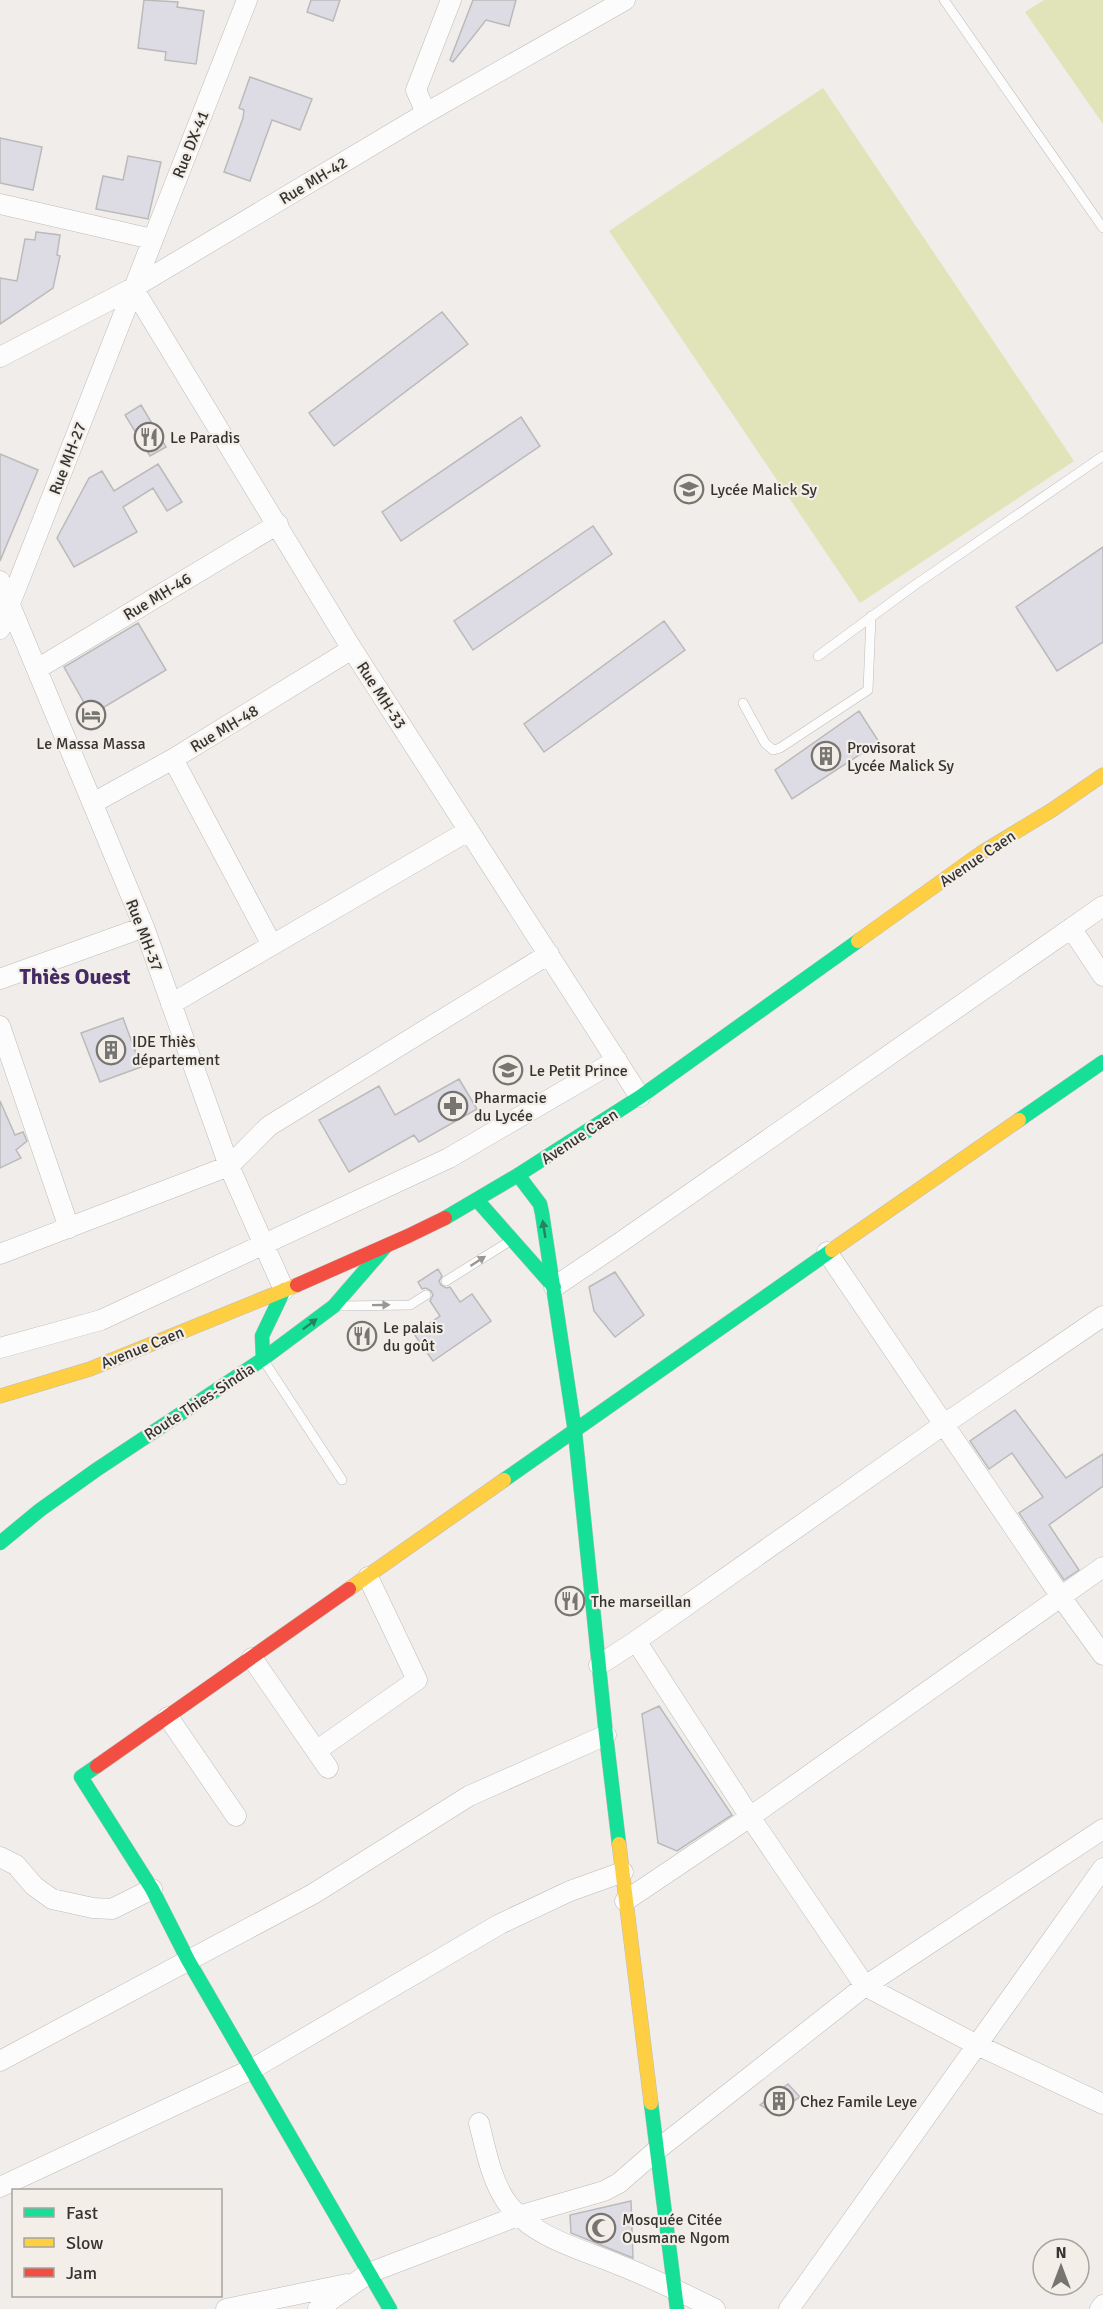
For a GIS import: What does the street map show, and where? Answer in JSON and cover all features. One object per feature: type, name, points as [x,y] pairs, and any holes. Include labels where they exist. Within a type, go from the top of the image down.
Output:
[{"type":"main road","name":"Avenue Caen","points":[[0,1396],[90,1369],[284,1290],[386,1246],[477,1200],[640,1097],[981,853],[1052,810],[1103,775]]},
{"type":"main road","points":[[390,2309],[362,2278],[252,2069],[188,1960],[152,1889],[81,1777],[575,1432],[827,1252],[1103,1062]]},
{"type":"main road","points":[[518,1175],[540,1204],[575,1432],[606,1735],[677,2309]]},
{"type":"main road","points":[[477,1200],[554,1287]]},
{"type":"main road","name":"Route Thies-Sindia","points":[[0,1543],[40,1510],[96,1470],[263,1359],[334,1306],[386,1246]]},
{"type":"main road","points":[[263,1359],[262,1336],[284,1290]]},
{"type":"street","name":"Rue DX-41","points":[[133,288],[247,0]]},
{"type":"street","points":[[426,113],[416,90],[451,0]]},
{"type":"street","name":"Rue MH-42","points":[[0,357],[133,288],[426,113],[625,0]]},
{"type":"street","points":[[0,204],[152,239]]},
{"type":"street","name":"Rue MH-33","points":[[133,288],[352,649],[640,1097]]},
{"type":"street","name":"Rue MH-27","points":[[0,629],[133,288]]},
{"type":"street","name":"Rue MH-46","points":[[37,669],[278,524]]},
{"type":"street","name":"Rue MH-37","points":[[0,581],[144,927],[229,1166],[284,1290]]},
{"type":"street","name":"Rue MH-48","points":[[93,803],[173,759],[352,649]]},
{"type":"street","points":[[173,759],[272,945]]},
{"type":"street","points":[[171,1004],[468,831]]},
{"type":"street","points":[[554,1287],[1103,906]]},
{"type":"street","points":[[0,979],[144,927]]},
{"type":"street","points":[[1071,928],[1103,976]]},
{"type":"street","points":[[0,1254],[229,1166],[269,1126],[549,954]]},
{"type":"street","points":[[0,1026],[69,1228]]},
{"type":"street","points":[[0,1348],[101,1320],[449,1158],[616,1060]]},
{"type":"street","points":[[827,1252],[1061,1597],[1103,1655]]},
{"type":"street","points":[[599,1665],[1103,1316]]},
{"type":"street","points":[[626,1901],[750,1817],[1103,1568]]},
{"type":"street","points":[[316,1751],[417,1680],[368,1577]]},
{"type":"street","points":[[636,1641],[750,1817],[865,1986],[977,2045],[1103,2104]]},
{"type":"street","points":[[252,1658],[328,1768]]},
{"type":"street","points":[[168,1717],[236,1816]]},
{"type":"street","points":[[0,2061],[312,1894],[469,1796],[606,1735]]},
{"type":"street","points":[[226,2309],[362,2278],[518,2216],[604,2191],[619,2183],[657,2150],[865,1986],[1103,1829]]},
{"type":"street","points":[[0,1857],[16,1865],[34,1886],[52,1899],[93,1908],[112,1909],[152,1889]]},
{"type":"street","points":[[789,2309],[1103,1868]]},
{"type":"street","points":[[0,2187],[252,2069],[500,1924],[570,1892],[623,1872]]},
{"type":"street","points":[[478,2123],[495,2181],[506,2202],[518,2216],[555,2239],[675,2289],[715,2309]]},
{"type":"street","points":[[318,2309],[362,2278]]},
{"type":"street","points":[[1100,2309],[1103,2305]]},
{"type":"lane","points":[[944,0],[1103,228]]},
{"type":"lane","points":[[818,656],[871,616],[1103,456]]},
{"type":"lane","points":[[743,704],[765,743],[773,750],[780,748],[868,690],[871,616]]},
{"type":"lane","points":[[446,1281],[511,1240]]},
{"type":"lane","points":[[334,1306],[410,1305],[426,1295]]},
{"type":"lane","points":[[263,1359],[342,1480]]},
{"type":"green space","points":[[1044,0],[1103,0],[1103,124],[1025,12]]},
{"type":"green space","points":[[823,88],[1074,461],[860,603],[609,231]]},
{"type":"building","points":[[144,0],[178,2],[177,7],[204,11],[196,64],[165,60],[166,52],[138,48]]},
{"type":"building","points":[[311,0],[340,0],[333,21],[307,12]]},
{"type":"building","points":[[473,0],[516,0],[509,26],[486,20],[453,62],[450,60]]},
{"type":"building","points":[[250,77],[312,99],[300,130],[272,120],[250,181],[224,172],[243,118],[244,110],[239,108]]},
{"type":"building","points":[[0,138],[42,147],[33,190],[0,183]]},
{"type":"building","points":[[128,156],[161,162],[148,219],[96,209],[103,176],[123,180]]},
{"type":"building","points":[[36,232],[60,235],[57,255],[60,256],[53,288],[0,324],[0,278],[17,281],[25,239],[35,240]]},
{"type":"building","points":[[442,312],[468,344],[334,446],[309,413]]},
{"type":"building","points":[[141,405],[166,447],[150,456],[125,415]]},
{"type":"building","points":[[521,417],[540,446],[401,541],[382,512]]},
{"type":"building","points":[[0,454],[38,470],[0,561]]},
{"type":"building","points":[[158,464],[182,502],[167,511],[153,488],[123,507],[137,532],[74,567],[57,538],[89,478],[102,471],[114,491]]},
{"type":"building","points":[[593,526],[612,554],[473,650],[454,621]]},
{"type":"building","points":[[1103,547],[1103,642],[1057,671],[1016,607]]},
{"type":"building","points":[[664,621],[685,650],[544,752],[524,724]]},
{"type":"building","points":[[138,623],[166,670],[91,715],[64,667]]},
{"type":"building","name":"Provisorat Lycée Malick Sy","points":[[859,711],[879,742],[792,799],[775,770]]},
{"type":"building","name":"IDE Thiès département","points":[[123,1018],[141,1067],[100,1082],[81,1033]]},
{"type":"building","points":[[459,1079],[477,1109],[419,1142],[414,1135],[349,1172],[319,1120],[379,1086],[395,1115]]},
{"type":"building","points":[[0,1101],[15,1135],[23,1132],[27,1141],[16,1150],[21,1158],[0,1168]]},
{"type":"building","points":[[438,1269],[442,1276],[439,1281],[441,1285],[446,1288],[450,1287],[460,1302],[472,1294],[491,1321],[433,1361],[414,1334],[440,1316],[430,1301],[433,1295],[431,1291],[426,1288],[422,1289],[418,1282]]},
{"type":"building","points":[[615,1272],[644,1315],[615,1337],[594,1311],[589,1287]]},
{"type":"building","points":[[1015,1410],[1066,1478],[1103,1454],[1103,1486],[1049,1525],[1079,1570],[1064,1580],[1019,1513],[1043,1497],[1012,1453],[989,1469],[970,1441]]},
{"type":"building","points":[[659,1706],[732,1815],[677,1851],[658,1843],[642,1714]]},
{"type":"building","name":"Chez Famile Leye","points":[[788,2084],[800,2097],[775,2113],[760,2105]]},
{"type":"building","name":"Mosquée Citée Ousmane Ngom","points":[[631,2201],[633,2258],[571,2233],[570,2215]]},
{"type":"traffic: fast","points":[[445,1218],[518,1175],[640,1097],[858,941]]},
{"type":"traffic: fast","points":[[1019,1120],[1103,1062]]},
{"type":"traffic: fast","points":[[518,1175],[540,1204],[542,1213],[575,1432],[619,1844]]},
{"type":"traffic: fast","points":[[477,1200],[554,1287]]},
{"type":"traffic: fast","points":[[0,1543],[40,1510],[96,1470],[263,1359],[334,1306],[386,1246]]},
{"type":"traffic: fast","points":[[504,1480],[832,1250]]},
{"type":"traffic: fast","points":[[263,1359],[262,1336],[284,1290]]},
{"type":"traffic: fast","points":[[97,1766],[81,1777],[152,1889],[188,1960],[390,2309]]},
{"type":"traffic: fast","points":[[651,2103],[677,2309]]},
{"type":"traffic: slow","points":[[858,941],[981,853],[1052,810],[1103,775]]},
{"type":"traffic: slow","points":[[832,1250],[1019,1120]]},
{"type":"traffic: slow","points":[[0,1396],[90,1369],[297,1285]]},
{"type":"traffic: slow","points":[[349,1589],[504,1480]]},
{"type":"traffic: slow","points":[[619,1844],[651,2103]]},
{"type":"traffic: jam","points":[[297,1285],[445,1218]]},
{"type":"traffic: jam","points":[[97,1766],[349,1589]]},
{"type":"place","name":"Le Paradis","points":[[149,437]]},
{"type":"place","name":"Lycée Malick Sy","points":[[689,489]]},
{"type":"place","name":"Le Massa Massa","points":[[91,715]]},
{"type":"place","name":"Provisorat Lycée Malick Sy","points":[[826,756]]},
{"type":"place","name":"IDE Thiès département","points":[[111,1050]]},
{"type":"place","name":"Le Petit Prince","points":[[508,1070]]},
{"type":"place","name":"Pharmacie du Lycée","points":[[453,1106]]},
{"type":"place","name":"Le palais du goût","points":[[362,1336]]},
{"type":"place","name":"The marseillan","points":[[570,1601]]},
{"type":"place","name":"Chez Famile Leye","points":[[779,2101]]},
{"type":"place","name":"Mosquée Citée Ousmane Ngom","points":[[601,2228]]},
{"type":"district","name":"Thiès Ouest","points":[[75,976]]}]
